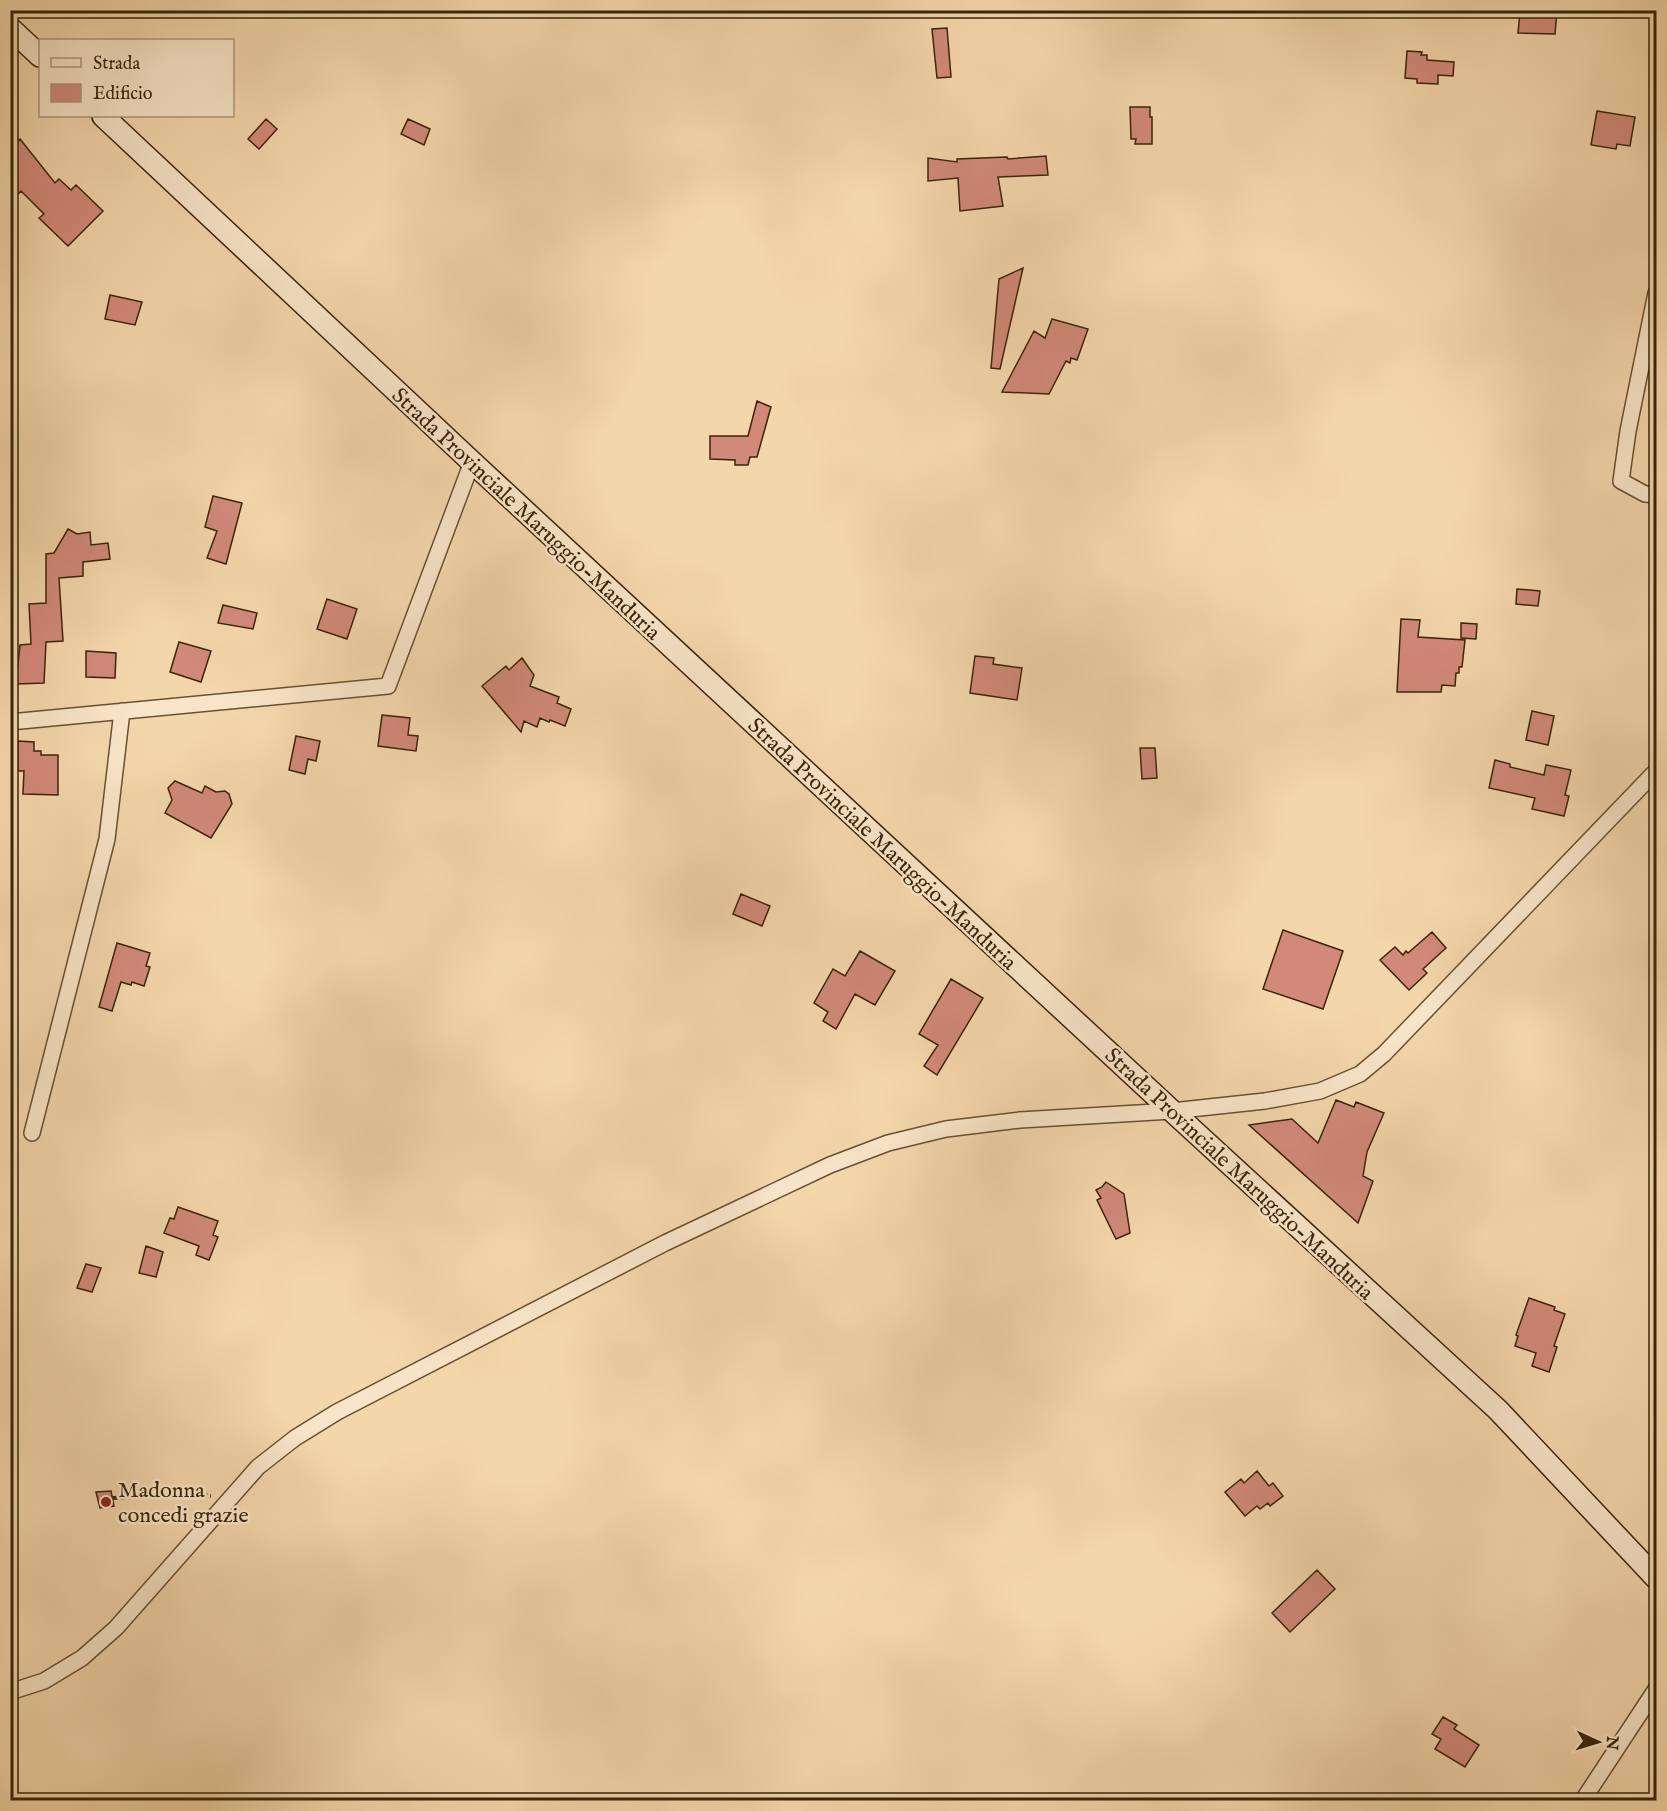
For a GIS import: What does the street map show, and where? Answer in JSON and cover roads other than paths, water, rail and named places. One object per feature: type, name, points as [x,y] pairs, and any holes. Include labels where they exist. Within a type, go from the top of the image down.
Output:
[{"type":"main road","points":[[10,28],[39,55]]},
{"type":"main road","name":"Strada Provinciale Maruggio-Manduria","points":[[104,117],[472,462],[1498,1410],[1656,1578]]},
{"type":"street","points":[[1656,293],[1628,431],[1621,481],[1645,494],[1656,495]]},
{"type":"street","points":[[10,722],[388,686],[472,462]]},
{"type":"street","points":[[32,1133],[107,839],[122,711]]},
{"type":"street","points":[[10,1692],[44,1681],[82,1658],[116,1628],[229,1500],[267,1460],[295,1438],[337,1412],[665,1243],[830,1165],[888,1143],[946,1128],[1020,1120],[1172,1111],[1265,1101],[1320,1091],[1360,1074],[1384,1054],[1656,771]]},
{"type":"street","points":[[1583,1800],[1656,1689]]},
{"type":"place","name":"Madonna concedi grazie","points":[[106,1502]]}]
